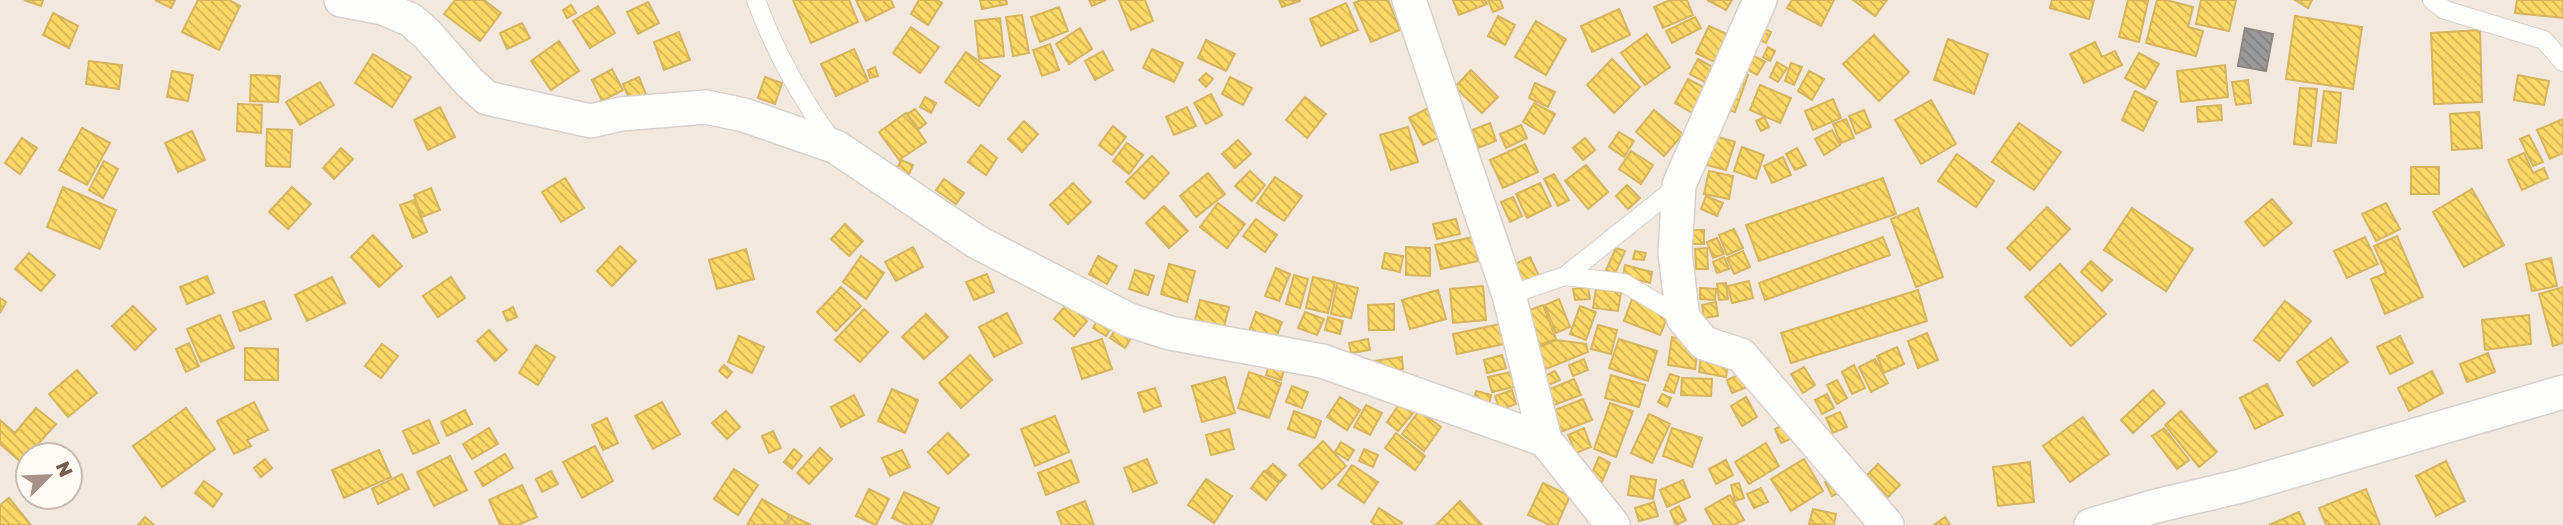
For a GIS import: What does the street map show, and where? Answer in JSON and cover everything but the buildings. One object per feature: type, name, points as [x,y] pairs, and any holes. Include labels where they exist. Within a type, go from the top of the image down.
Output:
[{"type":"street","points":[[341,0],[383,8],[411,19],[487,98],[591,121],[621,114],[706,107],[744,115],[836,147],[977,242],[1129,320],[1170,333],[1322,361],[1545,440]]},
{"type":"street","points":[[1409,0],[1509,295],[1545,440],[1613,525]]},
{"type":"street","points":[[1760,0],[1679,185],[1675,253],[1683,318],[1704,343],[1741,355],[1887,525]]},
{"type":"street","points":[[2091,525],[2241,485],[2563,392]]},
{"type":"lane","points":[[756,0],[767,30],[809,110],[836,147]]},
{"type":"lane","points":[[2432,0],[2445,10],[2544,40],[2563,62]]},
{"type":"lane","points":[[1509,295],[1565,276],[1679,185]]},
{"type":"lane","points":[[1565,276],[1624,283],[1683,318]]},
{"type":"shaded area","points":[[0,0],[2563,0],[2563,525],[0,525]]}]
